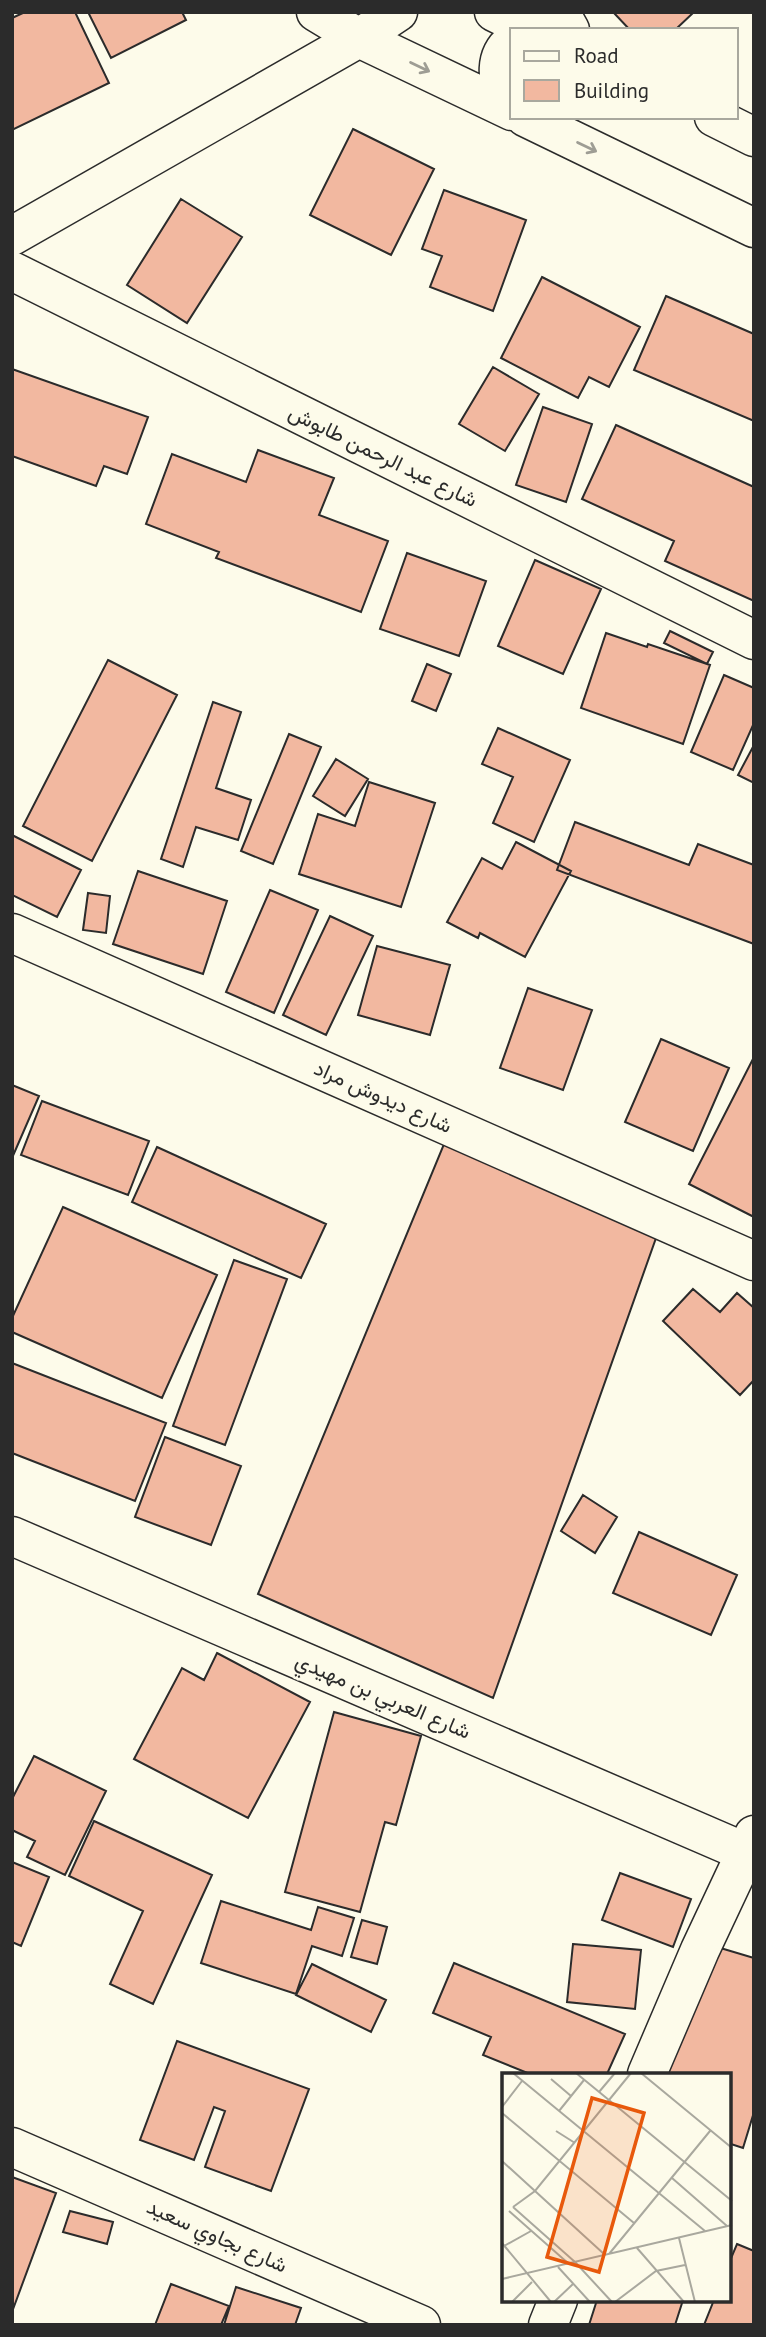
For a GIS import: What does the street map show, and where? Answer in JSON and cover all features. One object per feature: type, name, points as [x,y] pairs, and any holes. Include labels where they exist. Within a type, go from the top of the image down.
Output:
[{"type":"street","points":[[316,12],[359,37],[510,110]]},
{"type":"street","points":[[12,236],[398,12]]},
{"type":"street","points":[[494,12],[532,28]]},
{"type":"street","points":[[510,44],[506,47],[497,71],[510,102]]},
{"type":"street","points":[[528,119],[754,228]]},
{"type":"street","points":[[717,119],[754,137]]},
{"type":"street","name":"شارع عبد الرحمن طابوش","points":[[12,271],[754,640]]},
{"type":"street","name":"شارع ديدوش مراد","points":[[12,933],[754,1261]]},
{"type":"street","name":"شارع العربي بن مهيدي","points":[[12,1536],[751,1848]]},
{"type":"street","points":[[647,2073],[700,1950],[751,1848]]},
{"type":"street","name":"شارع بجاوي سعيد","points":[[12,2147],[421,2325]]},
{"type":"street","points":[[548,2325],[557,2302]]},
{"type":"building","points":[[25,12],[75,12],[109,83],[12,130],[12,18]]},
{"type":"building","points":[[88,12],[182,12],[186,20],[111,58]]},
{"type":"building","points":[[613,12],[694,12],[677,28],[628,28]]},
{"type":"building","points":[[353,129],[434,169],[391,255],[310,215]]},
{"type":"building","points":[[444,190],[526,220],[493,311],[430,287],[442,256],[422,249]]},
{"type":"building","points":[[181,199],[242,237],[187,323],[127,285]]},
{"type":"building","points":[[542,277],[640,327],[609,387],[589,377],[578,398],[501,358]]},
{"type":"building","points":[[666,296],[754,334],[754,421],[634,370]]},
{"type":"building","points":[[493,367],[539,394],[505,451],[459,424]]},
{"type":"building","points":[[12,369],[148,417],[127,474],[104,466],[96,486],[12,456]]},
{"type":"building","points":[[543,407],[592,424],[566,502],[516,485]]},
{"type":"building","points":[[616,425],[754,487],[754,601],[665,561],[674,541],[582,499]]},
{"type":"building","points":[[258,450],[334,478],[319,515],[388,541],[361,612],[216,558],[219,552],[146,524],[172,454],[246,482]]},
{"type":"building","points":[[407,553],[486,581],[459,656],[380,629]]},
{"type":"building","points":[[535,560],[601,589],[563,674],[498,646]]},
{"type":"building","points":[[670,631],[713,652],[707,664],[664,643]]},
{"type":"building","points":[[606,633],[710,665],[683,744],[581,708]]},
{"type":"building","points":[[108,660],[177,695],[92,861],[23,826]]},
{"type":"building","points":[[427,664],[451,674],[436,711],[412,701]]},
{"type":"building","points":[[724,675],[754,688],[754,723],[733,770],[691,752]]},
{"type":"building","points":[[213,702],[241,712],[216,788],[251,800],[238,840],[196,827],[183,867],[161,859]]},
{"type":"building","points":[[498,728],[570,760],[534,842],[493,823],[513,777],[482,764]]},
{"type":"building","points":[[289,734],[321,747],[273,864],[241,851]]},
{"type":"building","points":[[754,745],[754,783],[738,775]]},
{"type":"building","points":[[336,759],[368,779],[345,816],[313,796]]},
{"type":"building","points":[[369,782],[435,803],[401,907],[299,874],[318,814],[355,826]]},
{"type":"building","points":[[575,822],[689,865],[698,844],[754,865],[754,944],[557,870]]},
{"type":"building","points":[[12,835],[81,870],[57,917],[12,895]]},
{"type":"building","points":[[516,842],[571,871],[525,957],[480,933],[478,938],[447,922],[482,858],[502,869]]},
{"type":"building","points":[[138,871],[227,901],[203,974],[113,944]]},
{"type":"building","points":[[270,890],[318,910],[274,1013],[226,992]]},
{"type":"building","points":[[88,893],[110,896],[106,933],[83,930]]},
{"type":"building","points":[[330,916],[373,936],[326,1035],[283,1015]]},
{"type":"building","points":[[377,946],[450,965],[430,1035],[358,1015]]},
{"type":"building","points":[[528,988],[592,1010],[563,1090],[500,1068]]},
{"type":"building","points":[[661,1039],[729,1068],[693,1151],[625,1122]]},
{"type":"building","points":[[754,1057],[754,1217],[689,1184]]},
{"type":"building","points":[[12,1085],[39,1096],[12,1158]]},
{"type":"building","points":[[42,1101],[149,1141],[128,1195],[21,1155]]},
{"type":"building","points":[[444,1144],[656,1238],[493,1698],[258,1594]]},
{"type":"building","points":[[157,1147],[326,1224],[301,1278],[132,1202]]},
{"type":"building","points":[[63,1207],[217,1275],[162,1398],[12,1332],[12,1318]]},
{"type":"building","points":[[234,1260],[287,1279],[225,1445],[173,1426]]},
{"type":"building","points":[[693,1289],[720,1312],[737,1293],[754,1308],[754,1380],[740,1395],[663,1321]]},
{"type":"building","points":[[12,1363],[166,1423],[135,1501],[12,1453]]},
{"type":"building","points":[[165,1437],[241,1466],[211,1545],[135,1517]]},
{"type":"building","points":[[583,1495],[617,1517],[595,1553],[561,1531]]},
{"type":"building","points":[[639,1532],[737,1575],[711,1635],[613,1593]]},
{"type":"building","points":[[217,1653],[310,1702],[248,1818],[134,1759],[182,1668],[204,1680]]},
{"type":"building","points":[[334,1712],[421,1736],[396,1825],[385,1822],[360,1912],[285,1892]]},
{"type":"building","points":[[34,1756],[106,1791],[65,1875],[27,1857],[35,1841],[12,1830],[12,1799]]},
{"type":"building","points":[[94,1821],[212,1875],[153,2004],[110,1984],[143,1911],[69,1876]]},
{"type":"building","points":[[12,1862],[49,1877],[21,1946],[12,1942]]},
{"type":"building","points":[[620,1873],[691,1899],[673,1947],[602,1920]]},
{"type":"building","points":[[221,1901],[311,1930],[318,1907],[354,1918],[342,1956],[312,1946],[296,1994],[201,1963]]},
{"type":"building","points":[[362,1920],[387,1927],[377,1964],[351,1957]]},
{"type":"building","points":[[573,1944],[641,1950],[635,2009],[567,2002]]},
{"type":"building","points":[[707,1944],[754,1958],[754,2112],[743,2148],[731,2144],[731,2073],[666,2073]]},
{"type":"building","points":[[454,1963],[625,2034],[607,2073],[528,2073],[483,2055],[491,2037],[433,2013]]},
{"type":"building","points":[[312,1964],[386,2000],[371,2032],[296,1995]]},
{"type":"building","points":[[177,2041],[309,2089],[271,2191],[205,2167],[225,2111],[214,2107],[194,2160],[140,2140]]},
{"type":"building","points":[[12,2177],[56,2193],[12,2312]]},
{"type":"building","points":[[70,2211],[113,2222],[107,2244],[63,2232]]},
{"type":"building","points":[[737,2244],[754,2251],[754,2325],[704,2325],[713,2302],[731,2302],[731,2258]]},
{"type":"building","points":[[171,2284],[229,2306],[221,2325],[155,2325]]},
{"type":"building","points":[[236,2287],[301,2308],[295,2325],[224,2325]]},
{"type":"building","points":[[596,2302],[682,2302],[675,2325],[589,2325]]}]
